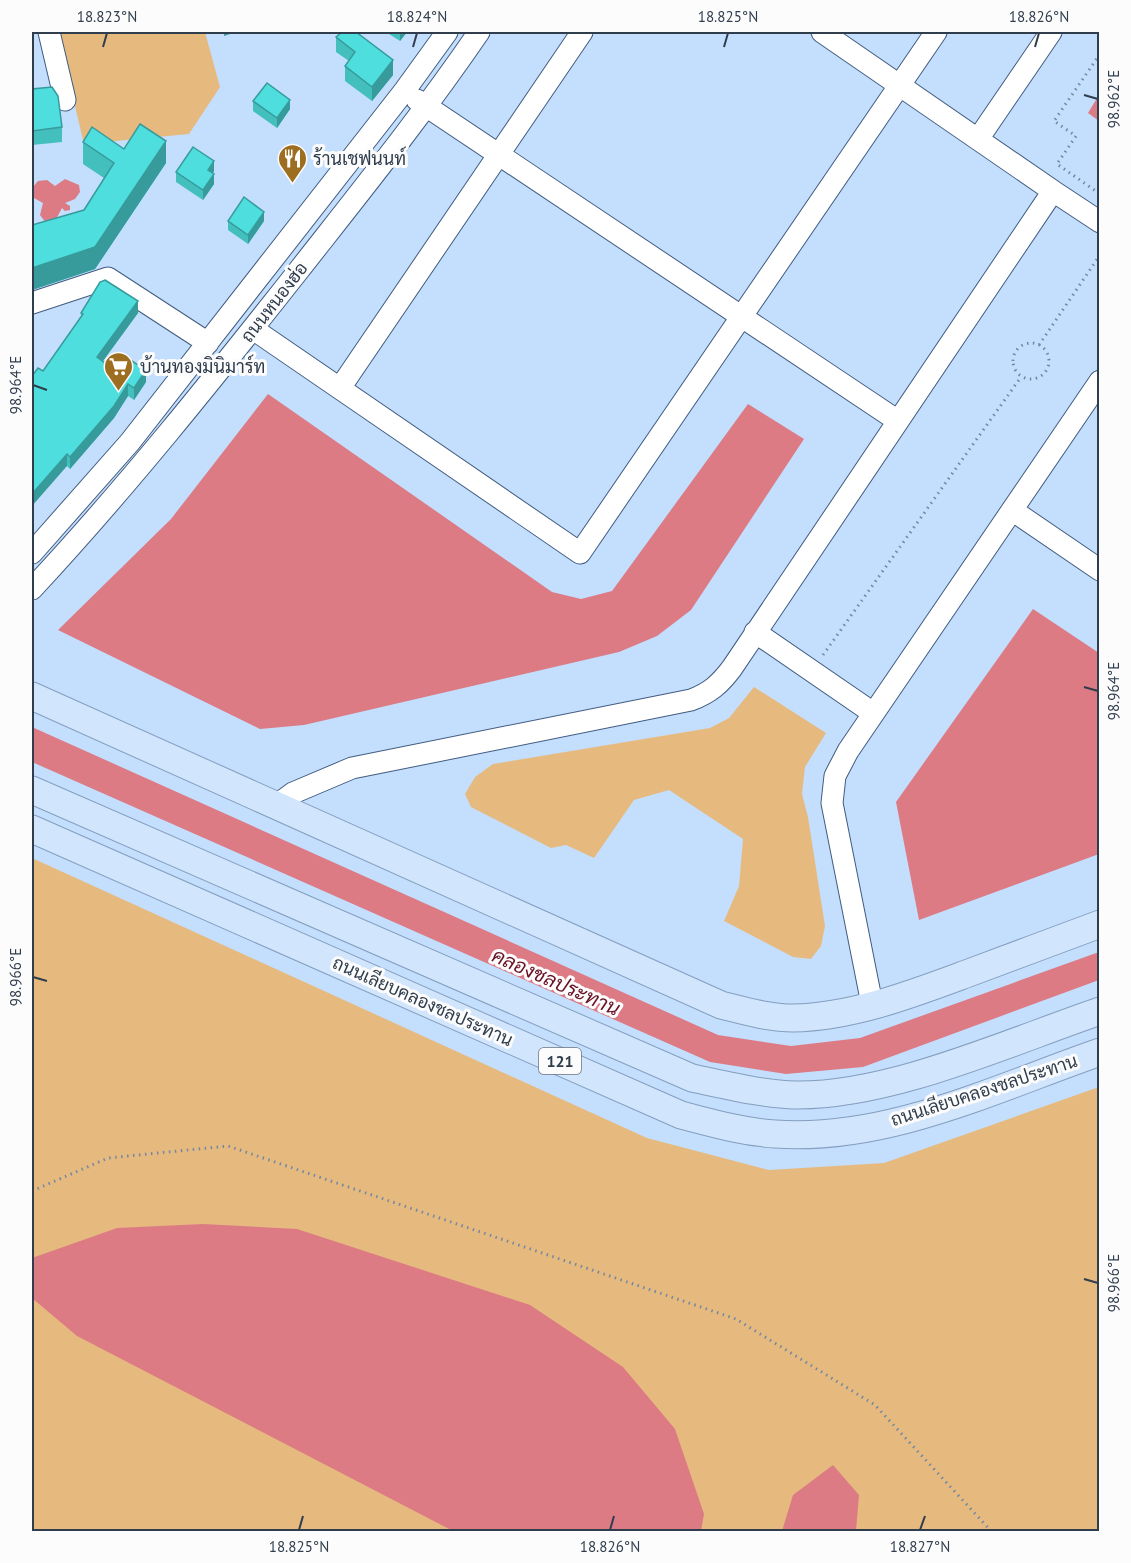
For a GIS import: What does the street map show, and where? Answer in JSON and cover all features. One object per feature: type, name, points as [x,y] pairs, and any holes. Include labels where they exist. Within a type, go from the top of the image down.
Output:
[{"type":"main road","points":[[37,695],[721,1005],[758,1014],[792,1018],[825,1015],[872,1004],[920,991],[1100,924]]},
{"type":"main road","name":"ถนนเลียบคลองชลประทาน","points":[[32,790],[662,1065],[692,1077],[749,1090],[806,1094],[846,1091],[890,1082],[912,1077],[1100,1011]]},
{"type":"main road","name":"ถนนเลียบคลองชลประทาน","points":[[32,829],[681,1115],[724,1126],[774,1134],[823,1134],[864,1129],[923,1114],[1100,1052]]},
{"type":"street","points":[[50,32],[65,100]]},
{"type":"street","name":"ถนนหนองฮ่อ","points":[[32,553],[130,442],[405,90],[447,32]]},
{"type":"street","name":"ถนนหนองฮ่อ","points":[[32,589],[149,458],[253,329],[428,108],[480,32]]},
{"type":"street","points":[[340,388],[582,32]]},
{"type":"street","points":[[822,32],[1100,222]]},
{"type":"street","points":[[253,329],[580,553],[936,32]]},
{"type":"street","points":[[978,139],[1051,32]]},
{"type":"street","points":[[405,90],[498,155],[898,421]]},
{"type":"street","points":[[278,804],[293,793],[352,768],[707,694],[720,684],[1053,191]]},
{"type":"street","points":[[32,303],[108,278],[208,343]]},
{"type":"street","points":[[872,1004],[832,803],[835,776],[873,713],[1100,381]]},
{"type":"street","points":[[1012,510],[1100,570]]},
{"type":"street","points":[[755,632],[873,713]]},
{"type":"path","points":[[1100,54],[1054,121],[1076,136],[1057,164],[1100,194]]},
{"type":"path","points":[[1039,345],[1100,255]]},
{"type":"path","points":[[1024,344],[1039,345],[1049,357],[1047,369],[1034,380],[1021,377],[1013,364],[1014,354],[1024,344]]},
{"type":"path","points":[[812,671],[1021,377]]},
{"type":"path","points":[[32,1191],[108,1158],[228,1146],[736,1320],[875,1406],[992,1532]]},
{"type":"shaded area","points":[[57,32],[205,32],[220,87],[189,134],[84,144]]},
{"type":"shaded area","points":[[754,687],[826,733],[805,767],[802,794],[808,817],[825,926],[821,946],[811,959],[793,957],[724,921],[739,886],[743,839],[669,790],[634,800],[594,858],[566,845],[551,848],[471,807],[465,794],[475,777],[493,764],[710,728],[729,718]]},
{"type":"shaded area","points":[[32,858],[647,1138],[769,1170],[884,1163],[1099,1087],[1099,1531],[32,1531]]},
{"type":"water","points":[[1099,95],[1100,121],[1088,113]]},
{"type":"water","points":[[65,179],[79,185],[80,192],[75,199],[65,203],[70,206],[70,210],[65,211],[62,208],[55,221],[46,223],[40,215],[43,203],[34,198],[32,188],[38,181],[47,180],[55,186]]},
{"type":"water","points":[[268,394],[552,592],[581,599],[612,591],[748,404],[804,439],[691,610],[657,636],[619,652],[304,725],[260,729],[58,630],[171,519]]},
{"type":"water","points":[[1033,609],[1099,653],[1099,854],[919,920],[896,802]]},
{"type":"water","name":"คลองชลประทาน","points":[[32,727],[718,1035],[791,1046],[860,1038],[1099,952],[1099,980],[863,1067],[786,1074],[710,1062],[32,762]]},
{"type":"water","points":[[203,1224],[297,1229],[530,1305],[623,1367],[675,1429],[704,1514],[701,1531],[453,1531],[77,1336],[32,1298],[32,1258],[117,1228]]},
{"type":"water","points":[[833,1465],[859,1495],[856,1531],[782,1531],[793,1495]]},
{"type":"building","points":[[342,32],[356,32],[393,60],[372,87],[345,66],[355,52],[336,37]]},
{"type":"building","points":[[267,83],[290,100],[277,118],[253,101]]},
{"type":"building","points":[[52,87],[58,96],[62,127],[32,131],[32,89]]},
{"type":"building","points":[[140,124],[166,141],[95,247],[32,268],[32,225],[84,210],[114,163],[83,142],[92,127],[124,149]]},
{"type":"building","points":[[193,147],[214,161],[208,170],[214,174],[203,190],[176,172]]},
{"type":"building","points":[[244,197],[264,212],[248,235],[228,221]]},
{"type":"building","points":[[105,280],[138,301],[97,357],[120,374],[129,359],[146,370],[134,388],[128,384],[114,406],[70,457],[67,454],[32,494],[32,376],[38,368],[43,371],[83,314],[81,313],[100,282]]},
{"type":"place","name":"ร้านเชฟนนท์","points":[[292,184]]},
{"type":"place","name":"บ้านทองมินิมาร์ท","points":[[119,392]]}]
